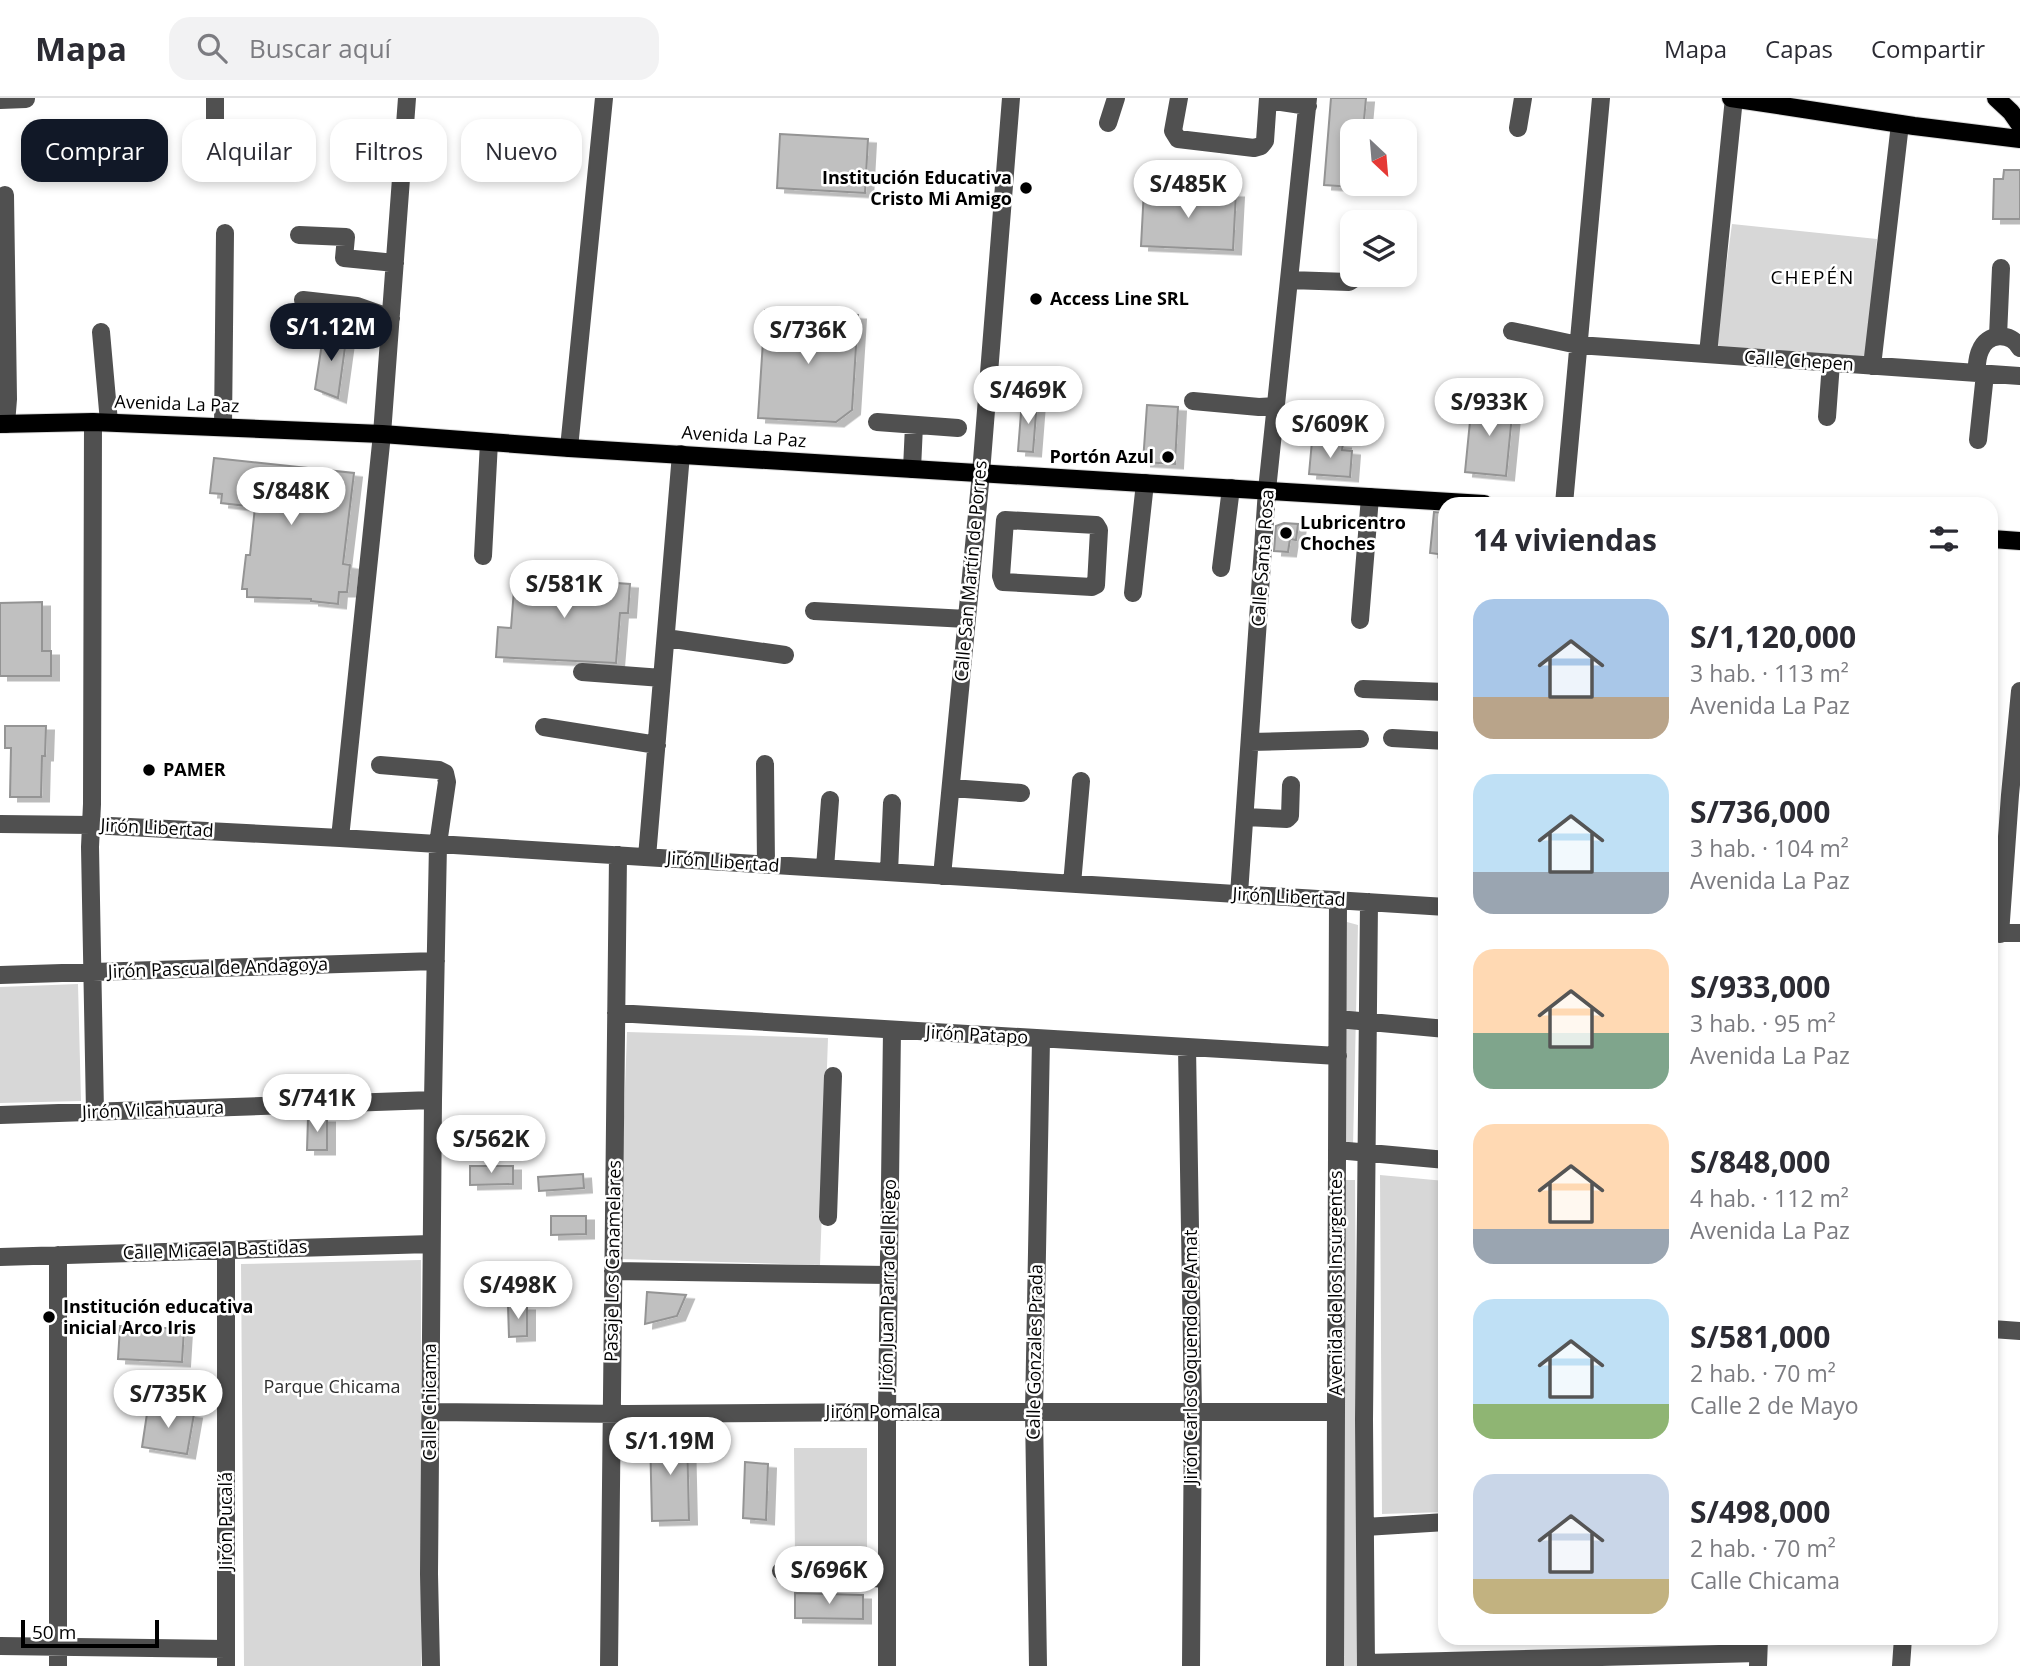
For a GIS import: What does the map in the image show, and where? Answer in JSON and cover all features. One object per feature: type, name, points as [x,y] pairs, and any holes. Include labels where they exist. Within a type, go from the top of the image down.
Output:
[{"type":"main road","points":[[1733,98],[1900,124],[2020,139]]},
{"type":"main road","points":[[1996,98],[2020,125]]},
{"type":"main road","points":[[2012,98],[2020,99]]},
{"type":"main road","name":"Avenida La Paz","points":[[3,424],[101,422],[382,434],[1438,501]]},
{"type":"main road","points":[[1998,539],[2020,541]]},
{"type":"street","points":[[215,98],[215,119]]},
{"type":"street","points":[[340,838],[382,434],[407,98],[400,98]]},
{"type":"street","points":[[569,448],[604,98]]},
{"type":"street","name":"Calle San Martín de Porres","points":[[942,876],[981,473],[1011,98]]},
{"type":"street","points":[[1108,123],[1116,98]]},
{"type":"street","points":[[1179,98],[1173,131],[1178,139],[1254,148],[1265,141],[1268,99],[1308,102]]},
{"type":"street","points":[[1518,128],[1523,98]]},
{"type":"street","points":[[1565,497],[1601,98]]},
{"type":"street","points":[[1708,354],[1733,98]]},
{"type":"street","points":[[0,100],[26,99]]},
{"type":"street","name":"Calle Santa Rosa","points":[[1240,894],[1267,490],[1308,102]]},
{"type":"street","points":[[1872,366],[1900,124]]},
{"type":"street","points":[[3,424],[8,399],[5,195]]},
{"type":"street","points":[[223,427],[225,233]]},
{"type":"street","points":[[299,235],[346,237],[344,258],[395,264]]},
{"type":"street","points":[[1997,336],[2001,268]]},
{"type":"street","points":[[1289,280],[1340,282]]},
{"type":"street","points":[[303,300],[357,306],[391,318]]},
{"type":"street","name":"Calle Chepen","points":[[1512,331],[1578,345],[2020,376]]},
{"type":"street","points":[[95,1112],[90,847],[101,332]]},
{"type":"street","points":[[1978,440],[1980,349],[1990,338],[1997,336],[2012,339],[2020,348]]},
{"type":"street","points":[[1826,417],[1831,363]]},
{"type":"street","points":[[1193,401],[1276,406]]},
{"type":"street","points":[[877,422],[958,428]]},
{"type":"street","points":[[912,469],[914,425]]},
{"type":"street","points":[[483,556],[489,442]]},
{"type":"street","points":[[647,857],[681,454]]},
{"type":"street","points":[[1133,593],[1144,483]]},
{"type":"street","points":[[1221,568],[1231,488]]},
{"type":"street","points":[[1360,620],[1370,497]]},
{"type":"street","points":[[1005,520],[1096,525],[1099,530],[1096,583],[1092,587],[1003,582],[1000,578],[1003,541],[1005,520]]},
{"type":"street","points":[[975,533],[1003,541]]},
{"type":"street","points":[[814,611],[967,620]]},
{"type":"street","points":[[666,638],[785,655]]},
{"type":"street","points":[[582,672],[662,678]]},
{"type":"street","points":[[1363,689],[1438,692]]},
{"type":"street","points":[[1998,887],[2002,794],[2020,691]]},
{"type":"street","points":[[544,727],[657,746]]},
{"type":"street","points":[[1392,738],[1438,741]]},
{"type":"street","points":[[1250,742],[1360,739]]},
{"type":"street","points":[[765,764],[766,865]]},
{"type":"street","name":"Calle Chicama","points":[[380,765],[439,770],[445,774],[447,782],[438,844],[433,1100],[429,1574],[432,1666]]},
{"type":"street","points":[[1072,884],[1081,781]]},
{"type":"street","points":[[1245,817],[1287,819],[1290,816],[1291,785]]},
{"type":"street","points":[[951,788],[1021,793]]},
{"type":"street","points":[[825,868],[830,800]]},
{"type":"street","points":[[889,872],[892,803]]},
{"type":"street","name":"Jirón Libertad","points":[[0,824],[91,825],[340,838],[1438,906]]},
{"type":"street","name":"Pasaje Los Canamelares","points":[[609,1666],[618,855]]},
{"type":"street","name":"Avenida de los Insurgentes","points":[[1335,1666],[1338,900]]},
{"type":"street","name":"Avenida de los Insurgentes","points":[[1366,1664],[1365,1364],[1369,902]]},
{"type":"street","points":[[1998,933],[2020,933]]},
{"type":"street","name":"Jirón Pascual de Andagoya","points":[[0,975],[436,961]]},
{"type":"street","name":"Jirón Patapo","points":[[616,1013],[1338,1056]]},
{"type":"street","points":[[1338,1019],[1438,1028]]},
{"type":"street","name":"Jirón Juan Parra del Riego","points":[[887,1666],[892,1030]]},
{"type":"street","name":"Calle Gonzales Prada","points":[[1038,1666],[1034,1412],[1041,1039]]},
{"type":"street","name":"Jirón Carlos Oquendo de Amat","points":[[1187,1047],[1193,1412],[1191,1666]]},
{"type":"street","points":[[828,1217],[833,1076]]},
{"type":"street","name":"Jirón Vilcahuaura","points":[[0,1115],[433,1100]]},
{"type":"street","points":[[1337,1150],[1438,1159]]},
{"type":"street","name":"Calle Micaela Bastidas","points":[[0,1257],[431,1244]]},
{"type":"street","name":"Jirón Pucalá","points":[[226,1250],[226,1658]]},
{"type":"street","points":[[58,1255],[58,1666]]},
{"type":"street","points":[[613,1271],[888,1275]]},
{"type":"street","points":[[1998,1329],[2020,1331]]},
{"type":"street","name":"Jirón Pomalca","points":[[430,1412],[1336,1412]]},
{"type":"street","points":[[1365,1527],[1438,1522]]},
{"type":"street","points":[[781,1571],[886,1579]]},
{"type":"street","points":[[1901,1666],[1902,1645]]},
{"type":"street","points":[[0,1646],[226,1658]]},
{"type":"street","points":[[1366,1664],[1758,1652]]},
{"type":"green space","points":[[1732,224],[1877,239],[1867,360],[1715,350]]},
{"type":"green space","points":[[1347,922],[1358,925],[1353,1147],[1344,1145]]},
{"type":"green space","points":[[78,984],[81,1101],[0,1103],[0,987]]},
{"type":"green space","points":[[627,1032],[828,1038],[820,1265],[619,1259]]},
{"type":"green space","points":[[1380,1175],[1438,1180],[1438,1512],[1382,1514]]},
{"type":"green space","points":[[1342,1180],[1355,1180],[1357,1465],[1364,1666],[1342,1666]]},
{"type":"green space","name":"Parque Chicama","points":[[421,1260],[421,1666],[244,1666],[241,1264]]},
{"type":"green space","points":[[794,1448],[867,1448],[867,1557],[795,1557]]},
{"type":"building","points":[[1331,98],[1366,98],[1364,119],[1340,119],[1340,186],[1324,185]]},
{"type":"building","points":[[780,134],[868,139],[865,193],[777,188]]},
{"type":"building","points":[[2004,170],[2020,170],[2020,219],[1993,219],[1994,179],[2003,179]]},
{"type":"building","points":[[1144,189],[1236,193],[1233,250],[1141,246]]},
{"type":"building","points":[[765,310],[858,315],[852,410],[836,422],[758,418]]},
{"type":"building","points":[[324,330],[347,333],[338,398],[315,389]]},
{"type":"building","points":[[1022,400],[1037,401],[1033,452],[1018,451]]},
{"type":"building","points":[[1472,401],[1513,405],[1506,476],[1465,472]]},
{"type":"building","points":[[1147,405],[1178,407],[1175,464],[1143,462]]},
{"type":"building","points":[[1312,441],[1343,444],[1342,450],[1352,451],[1350,477],[1309,474]]},
{"type":"building","points":[[214,458],[354,473],[343,564],[350,565],[347,592],[339,592],[338,604],[311,599],[247,597],[247,589],[242,589],[246,555],[250,555],[255,507],[221,503],[222,494],[210,493]]},
{"type":"building","points":[[1434,512],[1438,512],[1438,554],[1430,553]]},
{"type":"building","name":"Lubricentro Choches","points":[[1284,523],[1298,524],[1296,540],[1290,539],[1288,552],[1274,551],[1276,526]]},
{"type":"building","points":[[515,576],[630,584],[628,613],[620,613],[616,663],[496,657],[498,627],[511,628]]},
{"type":"building","points":[[42,602],[42,651],[51,651],[51,676],[0,676],[0,603]]},
{"type":"building","points":[[5,726],[46,726],[41,797],[10,797],[11,748],[5,748]]},
{"type":"building","points":[[308,1118],[327,1118],[327,1150],[307,1150]]},
{"type":"building","points":[[470,1166],[513,1166],[513,1184],[470,1185]]},
{"type":"building","points":[[583,1174],[584,1188],[539,1191],[538,1177]]},
{"type":"building","points":[[551,1216],[586,1216],[586,1234],[551,1235]]},
{"type":"building","points":[[647,1292],[686,1295],[677,1316],[645,1324]]},
{"type":"building","points":[[508,1306],[527,1306],[527,1336],[509,1337]]},
{"type":"building","points":[[120,1326],[184,1329],[182,1362],[118,1359]]},
{"type":"building","points":[[148,1407],[194,1414],[187,1454],[142,1447]]},
{"type":"building","points":[[687,1433],[689,1520],[652,1521],[650,1434]]},
{"type":"building","points":[[745,1462],[768,1464],[766,1520],[743,1518]]},
{"type":"building","points":[[795,1593],[863,1595],[863,1619],[795,1618]]},
{"type":"place","name":"Institución Educativa Cristo Mi Amigo","points":[[1026,188]]},
{"type":"place","name":"Access Line SRL","points":[[1036,299]]},
{"type":"place","name":"Portón Azul","points":[[1168,457]]},
{"type":"place","name":"Lubricentro Choches","points":[[1286,533]]},
{"type":"place","name":"PAMER","points":[[149,770]]},
{"type":"place","name":"Institución educativa inicial Arco Iris","points":[[49,1317]]},
{"type":"district","name":"CHEPÉN","points":[[1813,277]]}]
